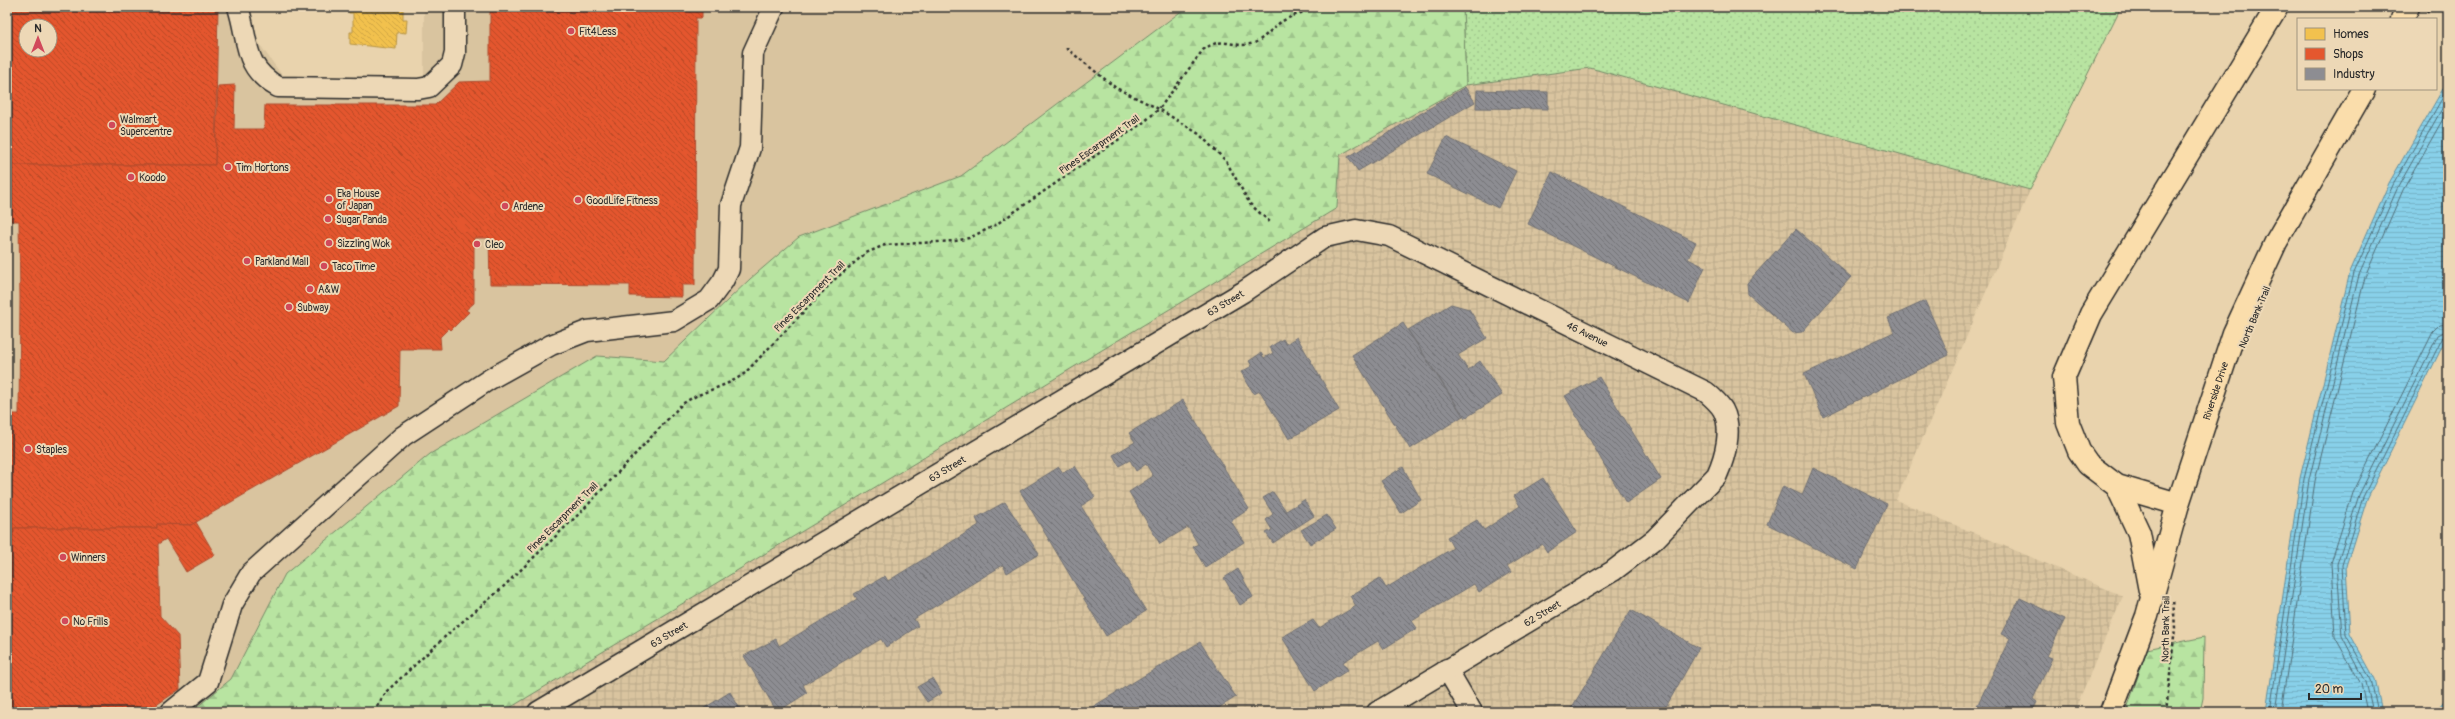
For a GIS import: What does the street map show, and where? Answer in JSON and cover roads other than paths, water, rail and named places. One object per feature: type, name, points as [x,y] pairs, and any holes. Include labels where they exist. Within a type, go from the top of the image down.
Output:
[{"type":"main road","points":[[2402,18],[2408,7]]},
{"type":"main road","points":[[2178,504],[2117,486],[2097,472],[2079,451],[2068,423],[2064,378],[2091,314],[2271,12]]},
{"type":"main road","name":"Riverside Drive","points":[[2111,712],[2146,616],[2178,504],[2234,333],[2276,242],[2363,90]]},
{"type":"main road","points":[[2117,486],[2139,534],[2151,598]]},
{"type":"street","points":[[238,7],[248,54],[262,74],[278,87],[424,89],[450,68],[455,53],[455,7]]},
{"type":"street","points":[[171,712],[208,682],[232,605],[250,573],[403,436],[490,379],[551,345],[587,331],[674,321],[709,300],[723,281],[729,269],[732,205],[750,148],[753,53],[774,7]]},
{"type":"street","name":"46 Avenue","points":[[1356,230],[1389,236],[1706,392],[1724,411],[1727,431],[1726,448],[1717,474],[1697,498]]},
{"type":"street","name":"63 Street","points":[[538,712],[1242,292],[1325,238],[1356,230]]},
{"type":"street","name":"62 Street","points":[[1377,712],[1613,571],[1654,539],[1697,498]]},
{"type":"street","points":[[1447,669],[1472,712]]},
{"type":"water","points":[[2448,80],[2448,335],[2367,499],[2346,566],[2350,634],[2375,679],[2382,712],[2266,712],[2300,478],[2350,272],[2389,183]]},
{"type":"water","points":[[2448,696],[2448,712],[2435,712]]},
{"type":"place","name":"Fit4Less","points":[[571,31]]},
{"type":"place","name":"Walmart Supercentre","points":[[112,125]]},
{"type":"place","name":"Tim Hortons","points":[[228,167]]},
{"type":"place","name":"Koodo","points":[[131,177]]},
{"type":"place","name":"Eka House of Japan","points":[[329,199]]},
{"type":"place","name":"GoodLife Fitness","points":[[578,200]]},
{"type":"place","name":"Ardene","points":[[505,206]]},
{"type":"place","name":"Sugar Panda","points":[[328,219]]},
{"type":"place","name":"Sizzling Wok","points":[[329,243]]},
{"type":"place","name":"Cleo","points":[[477,244]]},
{"type":"place","name":"Parkland Mall","points":[[247,261]]},
{"type":"place","name":"Taco Time","points":[[324,266]]},
{"type":"place","name":"A&W","points":[[310,289]]},
{"type":"place","name":"Subway","points":[[289,307]]},
{"type":"place","name":"Staples","points":[[28,449]]},
{"type":"place","name":"Winners","points":[[63,557]]},
{"type":"place","name":"No Frills","points":[[65,621]]}]
